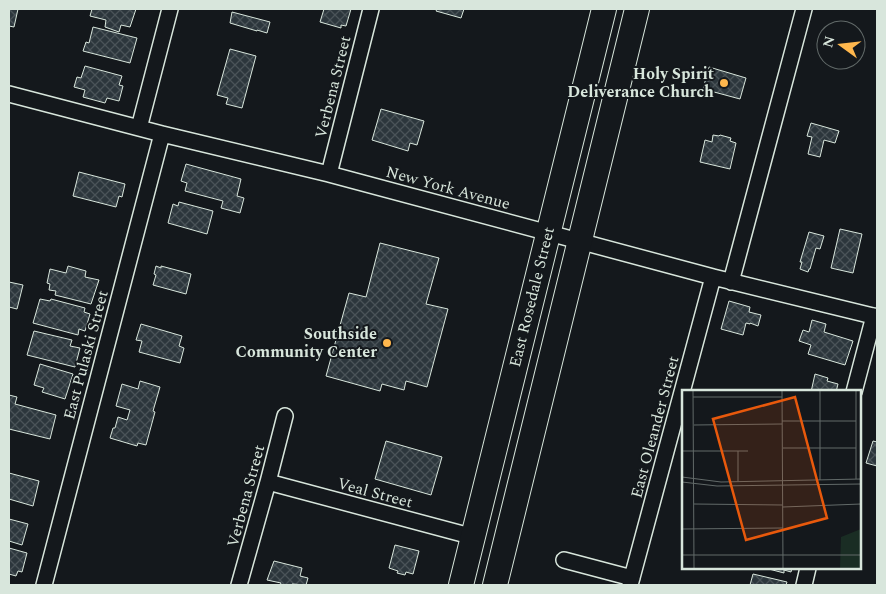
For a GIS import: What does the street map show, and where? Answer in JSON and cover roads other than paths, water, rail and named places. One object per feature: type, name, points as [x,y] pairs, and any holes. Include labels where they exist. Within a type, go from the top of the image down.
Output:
[{"type":"main road","name":"East Rosedale Street","points":[[461,585],[604,9]]},
{"type":"main road","name":"East Rosedale Street","points":[[495,585],[638,9]]},
{"type":"street","points":[[140,128],[170,9]]},
{"type":"street","name":"Verbena Street","points":[[329,174],[371,9]]},
{"type":"street","points":[[731,282],[804,9]]},
{"type":"street","name":"New York Avenue","points":[[9,94],[162,134],[329,174],[713,278],[876,316]]},
{"type":"street","name":"East Pulaski Street","points":[[44,585],[162,134]]},
{"type":"street","name":"East Oleander Street","points":[[682,390],[713,278]]},
{"type":"street","points":[[855,390],[876,316]]},
{"type":"street","name":"East Oleander Street","points":[[630,582],[682,392]]},
{"type":"street","name":"Verbena Street","points":[[239,585],[285,416]]},
{"type":"street","name":"Veal Street","points":[[268,482],[474,537]]},
{"type":"street","points":[[564,560],[630,582]]},
{"type":"street","points":[[804,585],[808,569]]},
{"type":"place","name":"Holy Spirit Deliverance Church","points":[[724,83]]},
{"type":"place","name":"Southside Community Center","points":[[387,343]]}]
